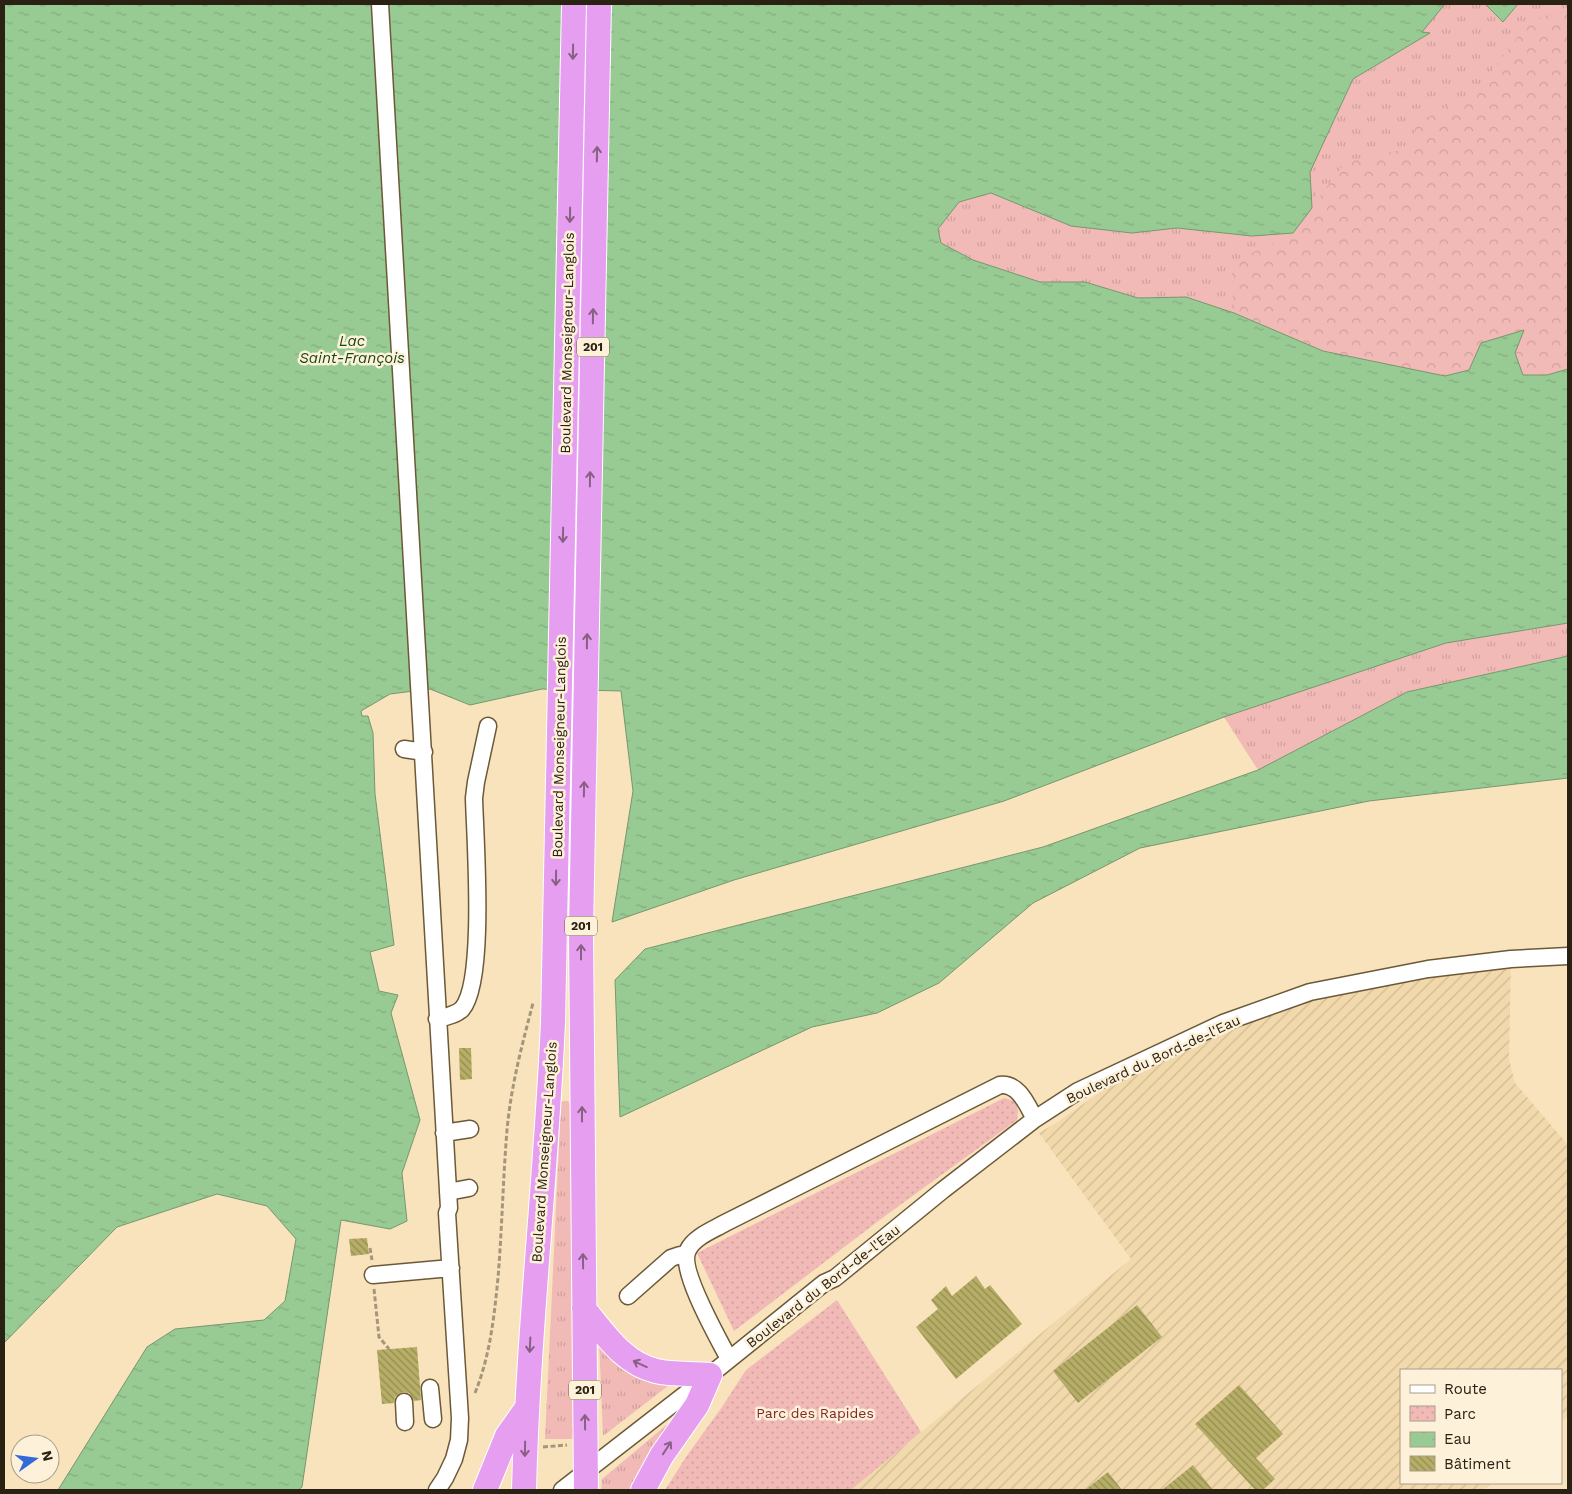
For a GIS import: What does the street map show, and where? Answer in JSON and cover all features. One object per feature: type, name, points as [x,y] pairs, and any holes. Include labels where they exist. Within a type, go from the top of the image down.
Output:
[{"type":"highway","name":"Boulevard Monseigneur-Langlois","points":[[524,1490],[526,1409],[533,1296],[551,1060],[574,4]]},
{"type":"highway","name":"Boulevard Monseigneur-Langlois","points":[[586,1481],[581,932],[599,4]]},
{"type":"highway","points":[[584,1310],[614,1345],[634,1362],[657,1371],[710,1375],[697,1405],[662,1455],[642,1490]]},
{"type":"highway","points":[[485,1490],[507,1436],[526,1409]]},
{"type":"street","points":[[380,4],[424,752],[437,1020],[449,1208],[447,1213],[460,1400],[459,1432],[454,1459],[437,1490]]},
{"type":"street","points":[[437,1020],[457,1013],[462,1009],[468,999],[476,963],[474,798],[488,726]]},
{"type":"street","points":[[404,749],[424,752]]},
{"type":"street","name":"Boulevard du Bord-de-l'Eau","points":[[562,1490],[586,1481],[728,1359],[824,1283],[835,1278],[943,1190],[1035,1119],[1078,1091],[1223,1023],[1310,992],[1428,969],[1568,956]]},
{"type":"street","points":[[728,1359],[690,1278],[686,1255],[693,1243],[725,1223],[1000,1085],[1011,1086],[1018,1090],[1035,1119]]},
{"type":"street","points":[[444,1133],[470,1129]]},
{"type":"street","points":[[448,1192],[469,1188]]},
{"type":"street","points":[[628,1296],[671,1258],[686,1255]]},
{"type":"street","points":[[373,1275],[451,1268]]},
{"type":"street","points":[[430,1388],[433,1419]]},
{"type":"street","points":[[404,1402],[406,1422]]},
{"type":"path","points":[[474,1398],[484,1368],[494,1322],[509,1111],[514,1074],[533,1002]]},
{"type":"path","points":[[370,1248],[379,1338],[389,1349]]},
{"type":"path","points":[[546,1446],[571,1445]]},
{"type":"shaded area","points":[[1511,959],[1509,1059],[1515,1083],[1568,1145],[1568,1416],[1562,1421],[1562,1369],[1400,1369],[1400,1484],[1491,1484],[1483,1490],[851,1490],[1131,1259],[1039,1133],[1148,1059],[1310,992]]},
{"type":"green space","points":[[1445,4],[1485,4],[1503,22],[1518,4],[1568,4],[1568,369],[1481,343],[1323,351],[1234,313],[1186,297],[1138,298],[1085,282],[1040,283],[973,260],[941,243],[938,229],[959,202],[991,193],[1071,226],[1132,233],[1177,228],[1252,236],[1312,208],[1310,172],[1353,79],[1430,33],[1421,32]]},
{"type":"green space","points":[[1568,7],[1568,369],[1547,375],[1523,375],[1515,353],[1524,331],[1469,371],[1445,376],[1323,351],[1234,313],[1231,263],[1293,233],[1346,161],[1411,148],[1416,124],[1478,89],[1529,22]]},
{"type":"green space","points":[[1568,623],[1568,656],[1407,692],[1258,770],[1224,717],[1446,643]]},
{"type":"green space","points":[[1004,1098],[1015,1101],[1018,1111],[1017,1120],[885,1216],[734,1331],[697,1253]]},
{"type":"green space","points":[[568,1101],[570,1104],[573,1439],[545,1439],[561,1102]]},
{"type":"green space","name":"Parc des Rapides","points":[[837,1300],[921,1432],[851,1490],[665,1490],[746,1370]]},
{"type":"green space","points":[[599,1339],[677,1379],[603,1436]]},
{"type":"green space","points":[[682,1412],[635,1490],[601,1490],[602,1479]]},
{"type":"water","name":"Lac Saint-François","points":[[4,4],[1445,4],[1422,32],[1430,33],[1353,79],[1310,172],[1312,208],[1293,233],[1252,236],[1177,228],[1132,233],[1071,226],[991,193],[959,202],[938,229],[941,243],[973,260],[1040,282],[1085,282],[1138,298],[1186,297],[1234,313],[1323,351],[1445,376],[1469,370],[1481,343],[1524,330],[1515,353],[1523,375],[1547,375],[1568,369],[1568,623],[1446,643],[1224,717],[1004,801],[734,880],[612,922],[633,791],[621,691],[542,689],[470,705],[430,689],[390,694],[361,711],[362,716],[368,716],[373,733],[375,794],[394,945],[370,952],[379,991],[398,995],[391,1013],[420,1120],[402,1173],[407,1221],[390,1229],[341,1220],[302,1487],[298,1490],[58,1490],[147,1347],[175,1329],[264,1320],[285,1301],[296,1239],[267,1206],[217,1194],[117,1227],[4,1343]]},
{"type":"water","points":[[1485,4],[1518,4],[1503,22]]},
{"type":"water","points":[[1568,656],[1568,778],[1369,801],[1140,848],[1033,903],[939,983],[877,1013],[812,1027],[620,1117],[615,980],[645,949],[1043,847],[1258,770],[1407,692]]},
{"type":"building","points":[[459,1048],[471,1048],[472,1079],[460,1080]]},
{"type":"building","points":[[367,1238],[369,1254],[351,1256],[349,1239]]},
{"type":"building","points":[[976,1276],[985,1289],[990,1285],[1022,1324],[956,1379],[916,1327],[938,1309],[931,1300],[946,1286],[952,1296]]},
{"type":"building","points":[[1137,1305],[1162,1337],[1078,1403],[1053,1371]]},
{"type":"building","points":[[417,1347],[421,1400],[414,1401],[409,1393],[403,1392],[395,1397],[394,1403],[382,1404],[377,1350]]},
{"type":"building","points":[[1239,1385],[1283,1434],[1256,1458],[1275,1479],[1263,1490],[1255,1490],[1195,1424]]},
{"type":"building","points":[[1193,1465],[1213,1490],[1162,1490]]},
{"type":"building","points":[[1108,1472],[1122,1490],[1085,1490]]}]
